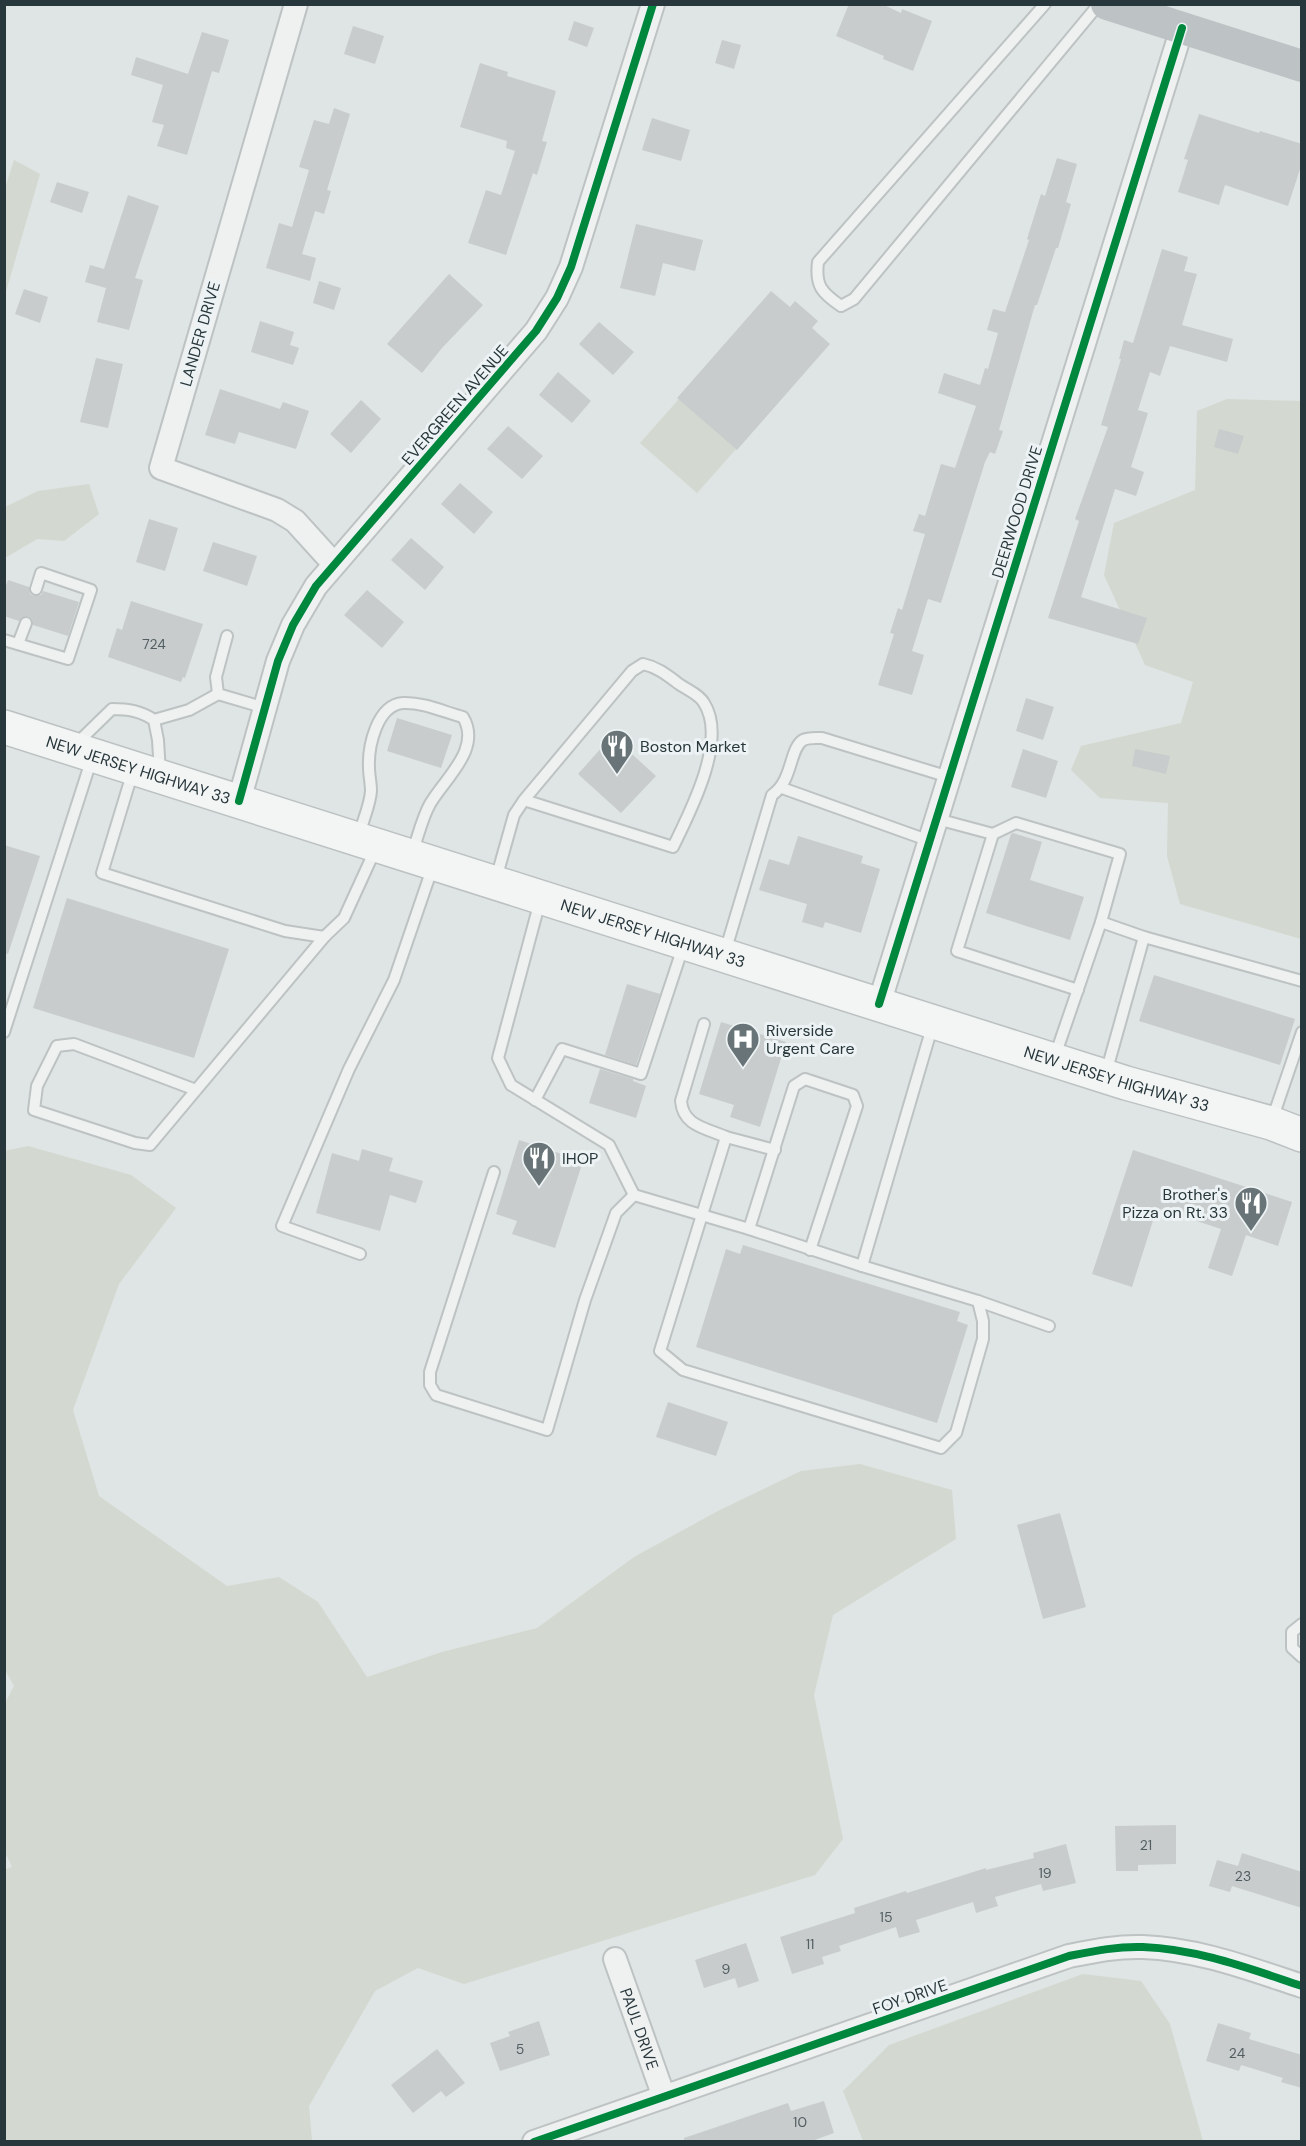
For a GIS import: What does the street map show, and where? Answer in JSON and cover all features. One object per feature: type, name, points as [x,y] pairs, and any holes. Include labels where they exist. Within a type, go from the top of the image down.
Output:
[{"type":"main road","name":"NEW JERSEY HIGHWAY 33","points":[[4,727],[1105,1076],[1271,1123],[1302,1135]]},
{"type":"street","name":"LANDER DRIVE","points":[[296,4],[161,468],[278,510],[296,521],[334,564]]},
{"type":"street","name":"EVERGREEN AVENUE","points":[[239,801],[278,661],[293,625],[316,586],[536,331],[557,298],[571,267],[653,4]]},
{"type":"street","points":[[1107,4],[1302,66]]},
{"type":"street","name":"DEERWOOD DRIVE","points":[[879,1004],[1182,28]]},
{"type":"street","name":"FOY DRIVE","points":[[534,2142],[1058,1960],[1106,1949],[1142,1947],[1184,1951],[1302,1986]]},
{"type":"street","name":"PAUL DRIVE","points":[[615,1959],[664,2097]]},
{"type":"lane","points":[[1045,4],[818,262],[817,273],[824,294],[841,306],[854,299],[1098,4]]},
{"type":"lane","points":[[4,640],[68,659],[91,590],[41,573],[36,589]]},
{"type":"lane","points":[[18,644],[26,623]]},
{"type":"lane","points":[[218,694],[216,677],[227,636]]},
{"type":"lane","points":[[495,882],[514,815],[524,800],[632,671],[643,664],[653,666],[704,702],[712,728],[708,765],[673,847],[524,800]]},
{"type":"lane","points":[[4,1032],[82,751],[112,709],[125,709],[144,714],[154,720],[189,710],[218,694],[265,708]]},
{"type":"lane","points":[[196,1090],[74,1044],[57,1046],[37,1086],[34,1110],[135,1143],[150,1145],[325,936],[344,918],[368,842],[371,748],[377,727],[387,709],[401,703],[417,704],[463,717],[468,725],[469,733],[461,760],[455,772],[440,788],[429,806],[423,859],[394,980],[349,1069],[282,1226],[360,1254]]},
{"type":"lane","points":[[154,720],[158,740],[147,772],[102,873],[285,931],[325,936]]},
{"type":"lane","points":[[724,955],[772,795],[782,788],[798,745],[805,739],[822,738],[949,777]]},
{"type":"lane","points":[[782,788],[930,841]]},
{"type":"lane","points":[[936,819],[993,834],[1016,823],[1120,854],[1101,922],[1054,1059]]},
{"type":"lane","points":[[993,834],[957,951],[1078,990]]},
{"type":"lane","points":[[541,897],[498,1058],[511,1085],[609,1145],[634,1195],[750,1228],[810,1250],[978,1301],[1049,1326]]},
{"type":"lane","points":[[1101,922],[1144,937],[1302,981]]},
{"type":"lane","points":[[1105,1076],[1144,937]]},
{"type":"lane","points":[[535,1100],[562,1049],[641,1074],[685,941]]},
{"type":"lane","points":[[862,1266],[934,1021]]},
{"type":"lane","points":[[704,1024],[681,1101],[682,1113],[691,1122],[726,1137],[775,1150]]},
{"type":"lane","points":[[1271,1123],[1302,1032]]},
{"type":"lane","points":[[750,1228],[794,1086],[805,1079],[853,1095],[857,1106],[810,1250]]},
{"type":"lane","points":[[726,1137],[660,1352],[683,1370],[941,1448],[956,1433],[983,1339],[984,1321],[978,1301]]},
{"type":"lane","points":[[494,1172],[429,1372],[429,1385],[436,1395],[547,1430],[585,1300],[616,1213],[634,1195]]},
{"type":"lane","points":[[1302,1624],[1292,1632],[1292,1648],[1302,1657]]},
{"type":"shaded area","points":[[14,160],[40,174],[5,295],[5,188]]},
{"type":"shaded area","points":[[679,399],[736,449],[697,493],[640,443]]},
{"type":"shaded area","points":[[1227,399],[1301,401],[1301,939],[1180,904],[1167,856],[1168,803],[1100,798],[1071,770],[1081,746],[1181,723],[1193,682],[1145,665],[1104,575],[1114,523],[1195,490],[1197,411]]},
{"type":"shaded area","points":[[89,484],[99,514],[64,541],[37,539],[5,558],[5,507],[38,491]]},
{"type":"shaded area","points":[[28,1146],[131,1175],[176,1208],[119,1284],[73,1410],[99,1496],[227,1586],[279,1577],[318,1602],[367,1677],[442,1652],[537,1628],[634,1557],[716,1512],[801,1471],[860,1464],[952,1490],[956,1539],[833,1615],[814,1695],[843,1839],[815,1875],[464,1984],[418,1968],[375,1991],[309,2106],[312,2141],[5,2141],[4,1870],[12,1867],[4,1850],[4,1705],[14,1686],[4,1668],[4,1151]]},
{"type":"shaded area","points":[[1083,1974],[1141,1981],[1170,2024],[1203,2141],[863,2141],[843,2091],[889,2045]]},
{"type":"building","points":[[849,4],[882,4],[901,13],[902,9],[932,21],[913,71],[836,36]]},
{"type":"building","points":[[574,21],[594,28],[587,47],[568,40]]},
{"type":"building","points":[[353,26],[384,36],[375,64],[344,54]]},
{"type":"building","points":[[202,32],[229,40],[219,73],[212,71],[187,155],[157,146],[164,125],[152,122],[163,85],[131,75],[136,57],[188,74]]},
{"type":"building","points":[[722,40],[741,45],[734,69],[715,63]]},
{"type":"building","points":[[480,63],[508,72],[507,76],[556,91],[542,141],[547,142],[537,175],[533,173],[506,255],[468,243],[486,190],[501,195],[515,151],[506,148],[507,141],[460,127]]},
{"type":"building","points":[[334,108],[350,114],[327,190],[331,191],[324,214],[315,211],[302,254],[316,258],[310,281],[266,268],[279,223],[292,227],[309,170],[299,167],[314,120],[329,124]]},
{"type":"building","points":[[1199,114],[1302,144],[1302,163],[1288,206],[1225,185],[1219,205],[1178,192],[1188,160],[1184,159]]},
{"type":"building","points":[[652,118],[690,130],[681,161],[642,150]]},
{"type":"building","points":[[1057,158],[1077,164],[1066,202],[1071,204],[1058,248],[1056,248],[1037,305],[1035,305],[999,430],[1003,431],[995,454],[990,452],[985,462],[941,603],[928,599],[912,651],[924,655],[912,695],[878,685],[894,634],[890,633],[898,608],[902,610],[925,534],[913,531],[919,514],[925,516],[941,464],[955,468],[976,406],[938,393],[944,373],[980,385],[985,368],[988,369],[998,333],[987,330],[993,309],[1005,312],[1029,240],[1027,239],[1041,194],[1045,196]]},
{"type":"building","points":[[57,182],[89,192],[82,213],[50,202]]},
{"type":"building","points":[[128,195],[159,206],[135,278],[143,280],[129,330],[97,322],[106,288],[85,282],[90,265],[104,269]]},
{"type":"building","points":[[636,224],[703,240],[695,271],[663,263],[655,296],[620,288]]},
{"type":"building","points":[[1162,249],[1188,257],[1184,271],[1197,274],[1182,325],[1233,339],[1227,362],[1170,346],[1160,376],[1150,372],[1138,410],[1148,413],[1131,467],[1144,472],[1136,496],[1115,489],[1081,597],[1147,618],[1138,644],[1048,618],[1079,521],[1075,519],[1108,427],[1101,425],[1121,359],[1119,359],[1124,340],[1133,343]]},
{"type":"building","points":[[449,274],[483,305],[442,348],[422,373],[387,344]]},
{"type":"building","points":[[319,281],[341,288],[334,310],[313,303]]},
{"type":"building","points":[[24,289],[48,297],[40,323],[15,314]]},
{"type":"building","points":[[771,291],[790,307],[795,301],[818,321],[812,328],[830,344],[737,450],[677,398]]},
{"type":"building","points":[[260,321],[294,332],[290,345],[299,348],[293,365],[251,352]]},
{"type":"building","points":[[599,322],[634,352],[613,375],[579,344]]},
{"type":"building","points":[[96,358],[123,364],[108,428],[80,422]]},
{"type":"building","points":[[558,372],[591,401],[572,423],[539,395]]},
{"type":"building","points":[[220,389],[280,409],[283,402],[309,411],[296,449],[239,432],[235,444],[205,435]]},
{"type":"building","points":[[361,400],[381,419],[351,453],[330,434]]},
{"type":"building","points":[[508,426],[543,456],[522,479],[487,449]]},
{"type":"building","points":[[1219,429],[1244,436],[1238,454],[1214,447]]},
{"type":"building","points":[[460,483],[493,512],[474,534],[441,504]]},
{"type":"building","points":[[149,519],[178,528],[165,571],[136,562]]},
{"type":"building","points":[[411,538],[444,567],[425,590],[391,560]]},
{"type":"building","points":[[213,542],[257,556],[247,586],[203,571]]},
{"type":"building","points":[[8,580],[29,587],[30,594],[34,596],[41,595],[43,591],[79,602],[68,636],[33,625],[32,619],[28,616],[22,617],[19,621],[4,616],[4,591]]},
{"type":"building","points":[[367,590],[404,622],[382,648],[344,615]]},
{"type":"building","points":[[131,601],[203,624],[185,678],[183,677],[181,682],[108,657],[117,628],[122,630]]},
{"type":"building","points":[[1026,698],[1054,707],[1043,740],[1016,731]]},
{"type":"building","points":[[397,718],[452,735],[441,768],[387,751]]},
{"type":"building","name":"Boston Market","points":[[612,736],[656,776],[621,813],[578,774]]},
{"type":"building","points":[[1023,749],[1058,761],[1046,798],[1011,787]]},
{"type":"building","points":[[1135,749],[1170,756],[1166,774],[1132,766]]},
{"type":"building","points":[[1013,833],[1042,842],[1030,880],[1084,897],[1070,940],[986,913]]},
{"type":"building","points":[[798,836],[863,856],[861,863],[880,869],[861,933],[825,922],[823,928],[802,922],[807,904],[759,890],[769,859],[789,865]]},
{"type":"building","points":[[4,845],[40,856],[8,954],[4,953]]},
{"type":"building","points":[[67,898],[229,949],[194,1058],[33,1008]]},
{"type":"building","points":[[1154,975],[1295,1019],[1280,1065],[1139,1021]]},
{"type":"building","points":[[627,984],[660,994],[636,1065],[605,1055]]},
{"type":"building","name":"Riverside Urgent Care","points":[[721,1022],[786,1042],[760,1127],[730,1117],[734,1105],[699,1094]]},
{"type":"building","points":[[600,1069],[633,1079],[646,1086],[636,1118],[589,1103]]},
{"type":"building","name":"IHOP","points":[[519,1140],[583,1161],[555,1248],[512,1234],[517,1221],[496,1214]]},
{"type":"building","points":[[362,1149],[393,1158],[389,1171],[423,1181],[416,1203],[390,1195],[380,1231],[316,1213],[332,1153],[359,1161]]},
{"type":"building","points":[[1133,1150],[1292,1202],[1278,1246],[1246,1235],[1232,1276],[1208,1268],[1221,1229],[1157,1208],[1132,1287],[1092,1274]]},
{"type":"building","points":[[743,1245],[960,1312],[957,1321],[968,1325],[937,1423],[696,1347],[726,1249],[740,1254]]},
{"type":"building","points":[[668,1402],[728,1422],[716,1456],[656,1437]]},
{"type":"building","points":[[1060,1513],[1086,1607],[1043,1619],[1017,1525]]},
{"type":"building","points":[[1176,1825],[1176,1864],[1138,1865],[1138,1871],[1116,1871],[1115,1826]]},
{"type":"building","points":[[1066,1844],[1076,1883],[1043,1891],[1041,1884],[995,1897],[998,1906],[976,1913],[973,1902],[916,1920],[920,1932],[899,1938],[896,1927],[839,1946],[841,1951],[822,1957],[824,1964],[792,1974],[780,1937],[855,1913],[854,1908],[906,1891],[907,1893],[986,1868],[986,1870],[1034,1858],[1033,1853]]},
{"type":"building","points":[[1242,1853],[1302,1872],[1302,1908],[1232,1886],[1230,1892],[1209,1886],[1217,1860],[1238,1866]]},
{"type":"building","points":[[746,1943],[759,1981],[738,1988],[735,1978],[704,1988],[695,1960]]},
{"type":"building","points":[[539,2021],[550,2055],[500,2071],[490,2043],[510,2036],[508,2032]]},
{"type":"building","points":[[1218,2023],[1251,2033],[1249,2039],[1302,2055],[1302,2088],[1281,2082],[1283,2078],[1241,2065],[1239,2071],[1206,2061]]},
{"type":"building","points":[[437,2049],[465,2083],[446,2097],[441,2091],[413,2113],[391,2085]]},
{"type":"building","points":[[824,2101],[834,2133],[809,2142],[684,2142],[684,2138],[788,2103],[791,2111]]},
{"type":"cycle path","points":[[239,801],[278,661],[293,625],[316,586],[536,331],[557,298],[571,267],[653,4]]},
{"type":"cycle path","points":[[879,1004],[1182,28]]},
{"type":"cycle path","points":[[534,2142],[1069,1956],[1124,1947],[1163,1949],[1224,1961],[1302,1986]]},
{"type":"place","name":"Boston Market","points":[[617,775]]},
{"type":"place","name":"Riverside Urgent Care","points":[[743,1068]]},
{"type":"place","name":"IHOP","points":[[539,1187]]},
{"type":"place","name":"Brother's Pizza on Rt. 33","points":[[1251,1232]]}]
